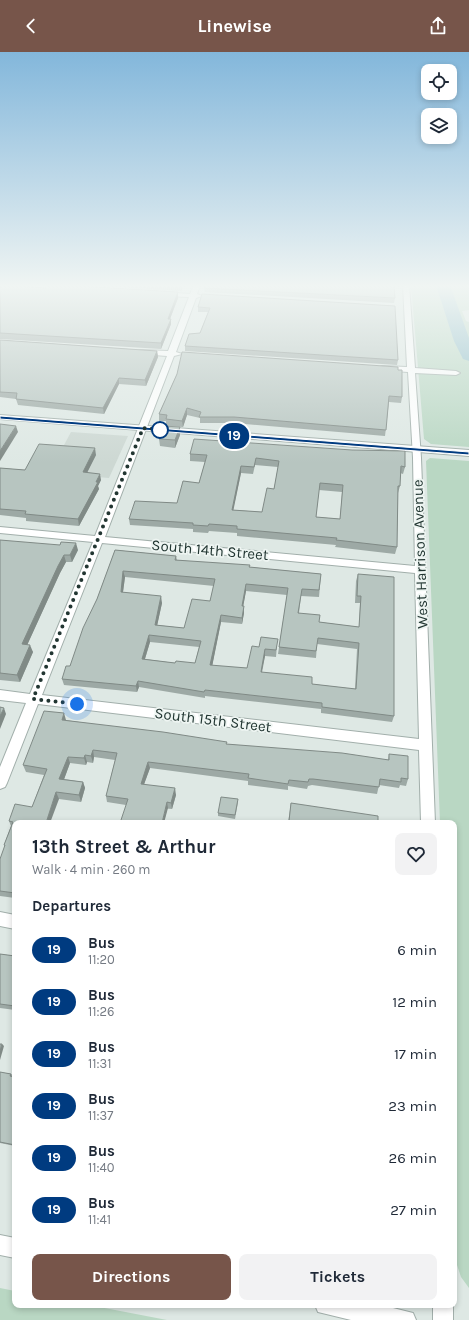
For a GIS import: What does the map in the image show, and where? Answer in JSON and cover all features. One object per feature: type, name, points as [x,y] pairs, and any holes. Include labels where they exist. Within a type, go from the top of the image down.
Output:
[{"type":"street","points":[[0,783],[143,428],[175,344]]},
{"type":"street","name":"West Harrison Avenue","points":[[408,344],[412,370],[417,449],[428,820]]},
{"type":"street","points":[[132,351],[188,355]]},
{"type":"street","points":[[378,368],[456,373]]},
{"type":"street","points":[[0,418],[469,453]]},
{"type":"street","name":"South 14th Street","points":[[0,530],[420,570]]},
{"type":"street","name":"South 15th Street","points":[[0,695],[426,745]]},
{"type":"street","points":[[0,919],[12,921]]},
{"type":"street","points":[[0,1245],[12,1247]]},
{"type":"street","points":[[341,1308],[406,1320]]},
{"type":"street","points":[[443,1308],[444,1320]]},
{"type":"shaded area","points":[[71,432],[128,436],[109,478],[49,473]]},
{"type":"green space","points":[[416,344],[469,344],[469,447],[431,444],[424,439]]},
{"type":"green space","points":[[430,458],[469,461],[469,1288],[461,1277],[457,1265],[457,820],[440,820],[426,461]]},
{"type":"green space","points":[[0,1288],[12,1290],[12,1308],[105,1308],[167,1320],[0,1320]]},
{"type":"building","points":[[0,344],[60,344],[157,351],[145,380],[119,378],[103,408],[16,399],[17,393],[0,392]]},
{"type":"building","points":[[186,344],[397,344],[398,360],[185,346]]},
{"type":"building","points":[[182,352],[398,367],[398,370],[402,370],[402,397],[389,396],[386,430],[234,417],[199,417],[201,412],[187,408],[182,421],[166,419],[167,415],[159,414],[177,374]]},
{"type":"building","points":[[0,424],[16,426],[0,451]]},
{"type":"building","points":[[163,426],[180,427],[175,440],[159,439]]},
{"type":"building","points":[[194,439],[352,450],[405,451],[405,467],[401,466],[400,486],[398,486],[397,547],[336,540],[337,538],[237,529],[237,526],[209,524],[208,526],[193,525],[193,523],[129,519],[135,501],[177,503],[183,481],[199,483],[207,455],[190,454]],"holes":[[[256,458],[279,461],[274,489],[267,488],[262,512],[232,510],[241,466],[254,467]],[[320,483],[343,485],[340,519],[316,517]]]},
{"type":"building","points":[[39,444],[95,448],[83,472],[100,474],[96,482],[98,482],[78,519],[25,514],[26,511],[0,509],[0,468],[25,470]]},
{"type":"building","points":[[0,540],[60,545],[61,542],[76,543],[70,555],[64,555],[58,566],[22,644],[30,645],[17,675],[0,673]]},
{"type":"building","points":[[115,550],[176,556],[175,560],[250,565],[249,567],[321,574],[319,590],[302,589],[298,613],[320,615],[319,622],[359,627],[361,596],[357,596],[358,574],[394,577],[394,716],[322,707],[322,703],[205,690],[204,692],[138,681],[136,686],[62,679],[66,666],[70,666],[83,628],[97,599]],"holes":[[[123,571],[215,579],[210,601],[192,599],[184,628],[155,625],[161,596],[121,592]],[[246,584],[288,588],[279,647],[316,651],[318,638],[359,643],[356,689],[312,684],[312,677],[261,672],[265,649],[276,650],[278,639],[261,637],[259,647],[252,646],[247,668],[210,665],[221,615],[242,618],[244,606],[242,606]],[[149,635],[201,641],[195,663],[176,661],[175,663],[142,659]]]},
{"type":"building","points":[[0,707],[4,708],[0,716]]},
{"type":"building","points":[[44,711],[64,713],[62,720],[163,732],[227,742],[226,744],[342,753],[389,760],[389,754],[408,756],[408,779],[401,778],[401,782],[380,779],[379,787],[313,779],[309,779],[308,782],[289,780],[288,784],[248,778],[249,774],[148,762],[141,784],[175,788],[171,803],[167,802],[163,820],[121,820],[128,799],[106,796],[117,753],[93,750],[91,756],[85,755],[84,758],[68,757],[59,779],[83,782],[79,795],[56,792],[47,820],[12,820],[12,822],[9,821],[15,804],[32,807],[47,769],[23,765]]},
{"type":"building","points":[[221,797],[238,799],[235,815],[218,813]]},
{"type":"building","points":[[291,803],[378,816],[378,820],[289,820]]},
{"type":"building","points":[[12,825],[12,893],[0,891],[0,859]]},
{"type":"building","points":[[0,954],[12,956],[12,1006],[0,1004]]},
{"type":"building","points":[[0,1072],[11,1074],[10,1076],[12,1076],[12,1144],[0,1142]]},
{"type":"waterway","points":[[463,344],[469,356]]},
{"type":"bus line","name":"19","points":[[0,417],[469,453]]},
{"type":"route","points":[[77,704],[33,699],[124,478],[143,428],[164,430],[160,430]]}]
